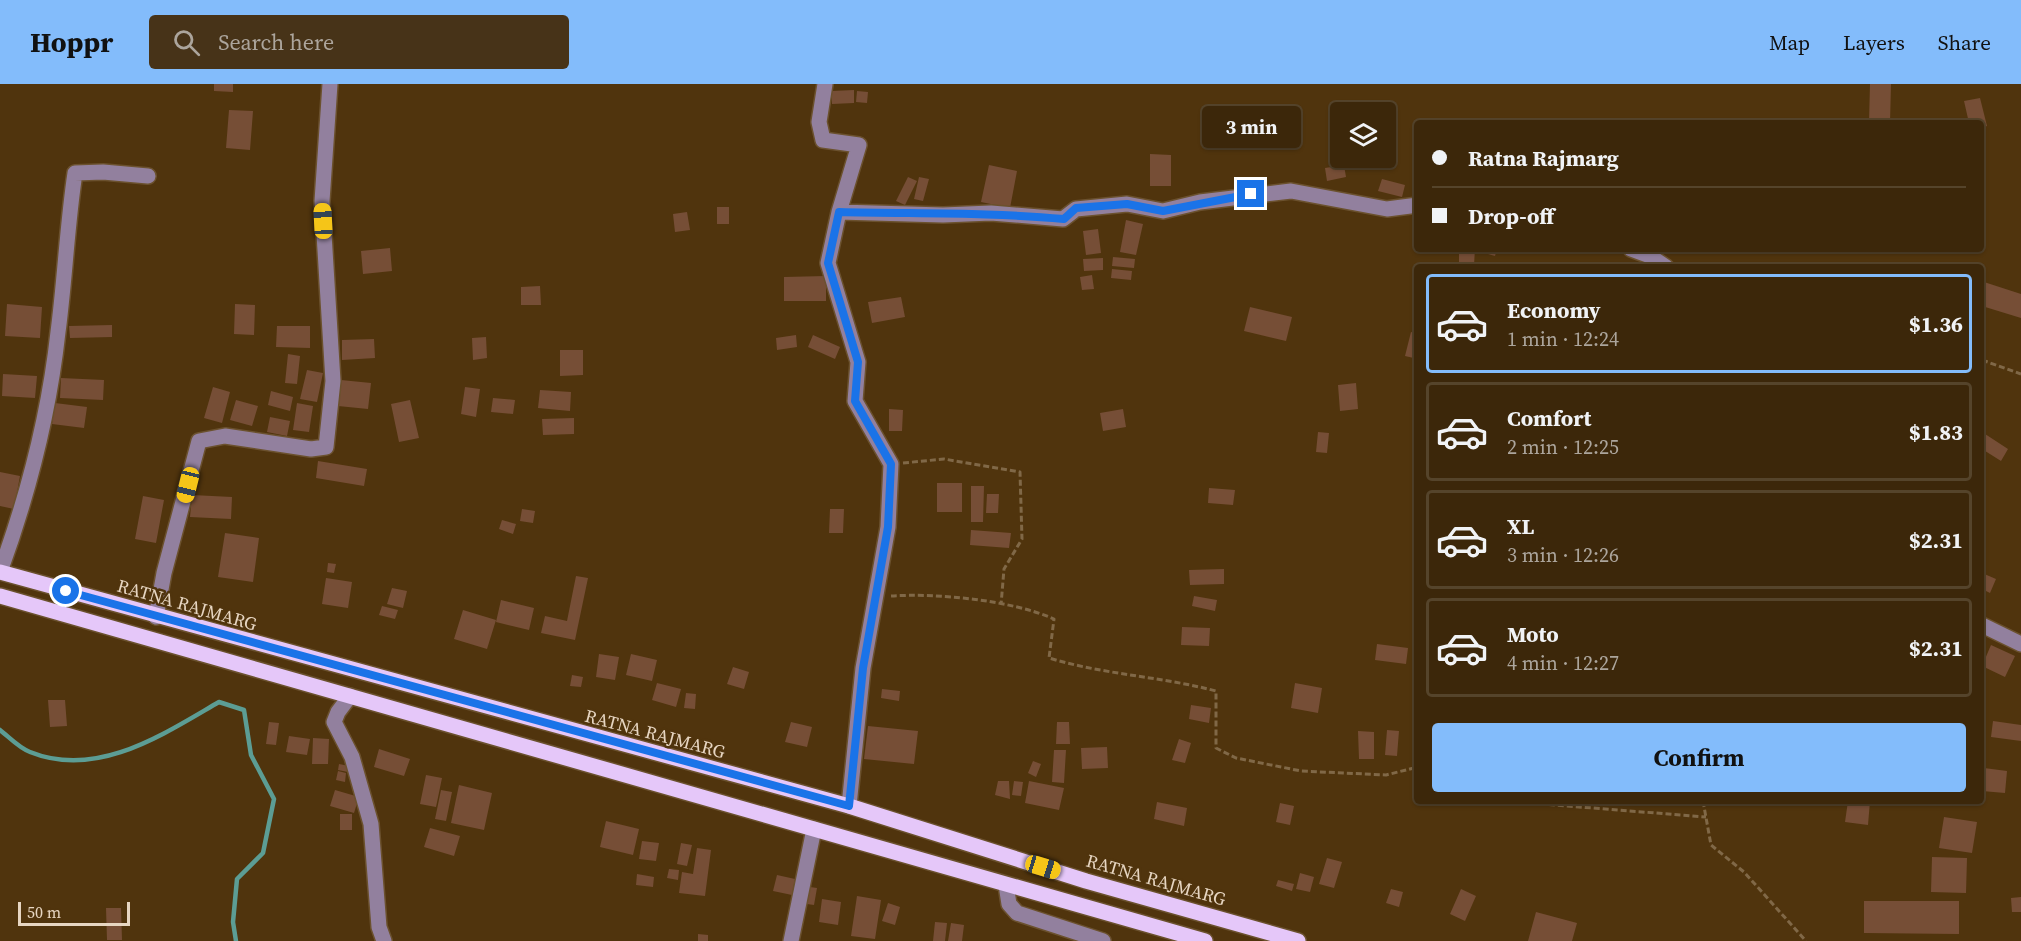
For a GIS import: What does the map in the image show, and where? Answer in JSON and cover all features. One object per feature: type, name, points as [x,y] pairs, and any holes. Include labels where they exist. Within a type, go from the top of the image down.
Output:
[{"type":"main road","name":"RATNA RAJMARG","points":[[0,572],[156,617],[849,806],[1086,881],[1298,941]]},
{"type":"main road","points":[[0,596],[1205,941]]},
{"type":"street","points":[[156,617],[164,573],[199,441],[225,436],[311,449],[326,447],[333,381],[322,201],[330,84]]},
{"type":"street","points":[[825,84],[819,122],[823,140],[859,145],[839,212],[828,263],[858,362],[855,401],[891,464],[888,527],[863,668],[849,806]]},
{"type":"street","points":[[0,572],[26,490],[44,421],[58,334],[75,173],[103,172],[148,176]]},
{"type":"street","points":[[839,212],[943,215],[991,213],[1064,219],[1076,208],[1127,204],[1163,211],[1200,202],[1291,191],[1387,209],[1414,206]]},
{"type":"street","points":[[1640,252],[1650,255],[1662,264]]},
{"type":"street","points":[[1984,626],[2021,644]]},
{"type":"street","points":[[350,696],[338,712],[334,722],[352,757],[371,824],[379,927],[384,941]]},
{"type":"street","points":[[791,941],[814,829]]},
{"type":"street","points":[[1006,885],[1010,904],[1017,913],[1103,941]]},
{"type":"path","points":[[1984,361],[2021,374]]},
{"type":"path","points":[[891,464],[944,459],[1020,472],[1022,539],[1004,570],[1001,605]]},
{"type":"path","points":[[875,598],[945,596],[1039,612],[1054,619],[1049,658],[1092,671],[1173,680],[1216,691],[1216,748],[1236,758],[1301,771],[1386,775],[1414,768]]},
{"type":"path","points":[[1542,804],[1706,817]]},
{"type":"path","points":[[1704,804],[1711,845],[1744,872],[1806,941]]},
{"type":"building","points":[[214,84],[233,84],[233,92],[214,91]]},
{"type":"building","points":[[1870,84],[1891,84],[1890,120],[1869,120]]},
{"type":"building","points":[[854,90],[854,103],[832,104],[832,91]]},
{"type":"building","points":[[857,91],[868,92],[867,103],[856,102]]},
{"type":"building","points":[[1980,98],[1987,126],[1984,127],[1984,120],[1968,120],[1964,101]]},
{"type":"building","points":[[229,110],[253,111],[250,150],[226,148]]},
{"type":"building","points":[[1258,127],[1285,133],[1282,145],[1255,140]]},
{"type":"building","points":[[1150,154],[1171,155],[1171,186],[1150,186]]},
{"type":"building","points":[[989,165],[1017,171],[1010,208],[981,202]]},
{"type":"building","points":[[1325,168],[1344,168],[1346,177],[1327,181]]},
{"type":"building","points":[[908,177],[917,181],[905,205],[896,201]]},
{"type":"building","points":[[919,177],[929,179],[923,201],[914,199]]},
{"type":"building","points":[[1382,179],[1405,185],[1402,197],[1378,191]]},
{"type":"building","points":[[717,207],[729,207],[729,224],[717,224]]},
{"type":"building","points":[[687,212],[690,230],[675,232],[673,214]]},
{"type":"building","points":[[1126,220],[1143,224],[1136,255],[1120,252]]},
{"type":"building","points":[[1098,229],[1101,253],[1086,255],[1083,231]]},
{"type":"building","points":[[390,248],[392,271],[363,274],[361,251]]},
{"type":"building","points":[[1459,252],[1475,252],[1474,264],[1459,264]]},
{"type":"building","points":[[1481,252],[1496,252],[1495,256]]},
{"type":"building","points":[[1113,257],[1135,259],[1134,268],[1112,266]]},
{"type":"building","points":[[1103,258],[1103,270],[1084,271],[1083,259]]},
{"type":"building","points":[[1112,269],[1132,271],[1131,280],[1111,278]]},
{"type":"building","points":[[1092,275],[1094,289],[1082,290],[1080,277]]},
{"type":"building","points":[[826,276],[826,301],[784,301],[784,277]]},
{"type":"building","points":[[1984,282],[2021,294],[2021,318],[1984,307]]},
{"type":"building","points":[[540,286],[541,305],[521,305],[521,287]]},
{"type":"building","points":[[901,297],[905,317],[872,323],[868,302]]},
{"type":"building","points":[[7,304],[42,307],[40,338],[5,336]]},
{"type":"building","points":[[235,304],[255,305],[254,335],[234,334]]},
{"type":"building","points":[[1250,307],[1292,317],[1286,341],[1244,331]]},
{"type":"building","points":[[112,325],[112,337],[70,338],[69,326]]},
{"type":"building","points":[[277,326],[310,326],[310,348],[276,347]]},
{"type":"building","points":[[1411,332],[1414,333],[1414,358],[1405,356]]},
{"type":"building","points":[[796,335],[797,347],[777,350],[776,338]]},
{"type":"building","points":[[813,335],[840,347],[835,359],[808,347]]},
{"type":"building","points":[[486,337],[487,358],[473,360],[472,338]]},
{"type":"building","points":[[374,339],[375,358],[342,360],[342,340]]},
{"type":"building","points":[[560,350],[583,350],[583,375],[560,376]]},
{"type":"building","points":[[288,354],[300,356],[297,384],[285,383]]},
{"type":"building","points":[[307,370],[323,373],[317,402],[300,399]]},
{"type":"building","points":[[3,374],[37,376],[35,398],[2,396]]},
{"type":"building","points":[[61,378],[104,380],[103,400],[60,398]]},
{"type":"building","points":[[341,380],[371,383],[368,409],[338,406]]},
{"type":"building","points":[[1356,383],[1358,409],[1340,411],[1338,385]]},
{"type":"building","points":[[213,387],[230,392],[222,423],[204,418]]},
{"type":"building","points":[[465,387],[480,389],[476,417],[461,414]]},
{"type":"building","points":[[540,390],[571,392],[570,411],[538,408]]},
{"type":"building","points":[[271,391],[293,397],[290,411],[268,405]]},
{"type":"building","points":[[493,398],[515,400],[513,414],[491,412]]},
{"type":"building","points":[[236,400],[258,406],[252,426],[230,420]]},
{"type":"building","points":[[410,400],[419,438],[399,442],[391,404]]},
{"type":"building","points":[[55,403],[87,407],[84,428],[52,424]]},
{"type":"building","points":[[297,403],[313,406],[309,432],[293,430]]},
{"type":"building","points":[[889,409],[903,410],[902,431],[889,431]]},
{"type":"building","points":[[1123,409],[1126,427],[1103,431],[1100,413]]},
{"type":"building","points":[[270,417],[290,421],[287,436],[267,432]]},
{"type":"building","points":[[574,418],[574,434],[543,435],[542,419]]},
{"type":"building","points":[[1318,432],[1329,433],[1327,453],[1316,452]]},
{"type":"building","points":[[1984,433],[2008,449],[2001,461],[1984,450]]},
{"type":"building","points":[[318,461],[367,469],[364,486],[316,478]]},
{"type":"building","points":[[0,472],[20,476],[14,509],[0,506]]},
{"type":"building","points":[[937,483],[962,483],[962,512],[937,512]]},
{"type":"building","points":[[971,486],[984,486],[983,522],[971,522]]},
{"type":"building","points":[[1209,488],[1235,490],[1233,505],[1208,503]]},
{"type":"building","points":[[987,494],[999,494],[998,513],[986,513]]},
{"type":"building","points":[[192,495],[232,497],[231,519],[190,517]]},
{"type":"building","points":[[143,496],[164,500],[156,543],[135,539]]},
{"type":"building","points":[[522,509],[535,511],[533,523],[520,521]]},
{"type":"building","points":[[830,509],[844,509],[843,533],[829,533]]},
{"type":"building","points":[[502,520],[516,524],[513,534],[499,529]]},
{"type":"building","points":[[971,530],[1011,533],[1009,548],[970,545]]},
{"type":"building","points":[[225,533],[259,538],[253,582],[218,577]]},
{"type":"building","points":[[328,563],[336,564],[334,573],[327,572]]},
{"type":"building","points":[[1224,569],[1224,584],[1190,585],[1189,570]]},
{"type":"building","points":[[1984,574],[1996,579],[1990,593],[1984,590]]},
{"type":"building","points":[[576,576],[588,578],[575,640],[541,633],[545,616],[567,621]]},
{"type":"building","points":[[326,578],[352,582],[348,608],[322,604]]},
{"type":"building","points":[[392,588],[407,591],[403,608],[387,604]]},
{"type":"building","points":[[1194,596],[1217,600],[1215,611],[1192,606]]},
{"type":"building","points":[[501,600],[534,608],[529,630],[496,622]]},
{"type":"building","points":[[382,606],[398,610],[395,619],[379,615]]},
{"type":"building","points":[[463,610],[496,620],[487,649],[454,639]]},
{"type":"building","points":[[1182,627],[1210,628],[1209,646],[1181,645]]},
{"type":"building","points":[[1377,644],[1408,648],[1406,664],[1375,660]]},
{"type":"building","points":[[1991,645],[2015,656],[2005,677],[1984,667]]},
{"type":"building","points":[[599,654],[619,657],[615,680],[596,677]]},
{"type":"building","points":[[631,654],[657,660],[652,681],[626,675]]},
{"type":"building","points":[[733,667],[749,672],[744,689],[727,684]]},
{"type":"building","points":[[572,675],[583,677],[581,687],[570,686]]},
{"type":"building","points":[[657,683],[681,689],[676,707],[652,700]]},
{"type":"building","points":[[1295,683],[1322,688],[1318,713],[1291,708]]},
{"type":"building","points":[[882,689],[900,691],[899,701],[881,698]]},
{"type":"building","points":[[686,693],[696,694],[695,709],[684,708]]},
{"type":"building","points":[[48,700],[65,700],[67,726],[50,727]]},
{"type":"building","points":[[1191,705],[1211,708],[1209,723],[1189,719]]},
{"type":"building","points":[[1993,721],[2021,725],[2021,741],[1991,737]]},
{"type":"building","points":[[269,722],[279,723],[276,745],[266,744]]},
{"type":"building","points":[[791,722],[812,727],[807,747],[785,742]]},
{"type":"building","points":[[1057,722],[1069,722],[1070,744],[1056,744]]},
{"type":"building","points":[[868,726],[918,731],[914,764],[864,759]]},
{"type":"building","points":[[1387,730],[1399,731],[1397,756],[1385,755]]},
{"type":"building","points":[[1358,731],[1374,732],[1374,759],[1359,759]]},
{"type":"building","points":[[289,736],[310,739],[307,755],[286,752]]},
{"type":"building","points":[[313,738],[329,739],[328,764],[312,764]]},
{"type":"building","points":[[1179,739],[1191,743],[1185,763],[1172,760]]},
{"type":"building","points":[[1107,747],[1108,768],[1082,769],[1081,748]]},
{"type":"building","points":[[379,749],[410,759],[404,776],[374,767]]},
{"type":"building","points":[[1054,750],[1066,750],[1064,783],[1052,782]]},
{"type":"building","points":[[1033,761],[1041,764],[1036,777],[1028,773]]},
{"type":"building","points":[[339,764],[349,766],[348,772],[338,770]]},
{"type":"building","points":[[1984,768],[2007,771],[2005,793],[1984,791]]},
{"type":"building","points":[[338,771],[346,773],[345,782],[336,780]]},
{"type":"building","points":[[426,775],[442,778],[436,807],[420,804]]},
{"type":"building","points":[[998,781],[1009,781],[1010,799],[995,795]]},
{"type":"building","points":[[1014,781],[1023,782],[1021,796],[1012,795]]},
{"type":"building","points":[[1029,781],[1064,788],[1059,810],[1025,803]]},
{"type":"building","points":[[459,785],[492,793],[484,830],[451,823]]},
{"type":"building","points":[[335,790],[359,797],[354,813],[330,806]]},
{"type":"building","points":[[441,790],[452,792],[446,821],[435,819]]},
{"type":"building","points":[[1157,802],[1187,808],[1184,826],[1154,819]]},
{"type":"building","points":[[1280,803],[1294,806],[1290,825],[1276,822]]},
{"type":"building","points":[[1848,804],[1870,804],[1868,825],[1845,822]]},
{"type":"building","points":[[340,814],[352,814],[352,830],[340,830]]},
{"type":"building","points":[[1944,817],[1977,822],[1972,853],[1939,848]]},
{"type":"building","points":[[606,821],[639,829],[633,855],[600,847]]},
{"type":"building","points":[[430,828],[460,836],[454,856],[424,847]]},
{"type":"building","points":[[642,841],[659,843],[656,861],[639,859]]},
{"type":"building","points":[[681,843],[692,845],[687,866],[677,864]]},
{"type":"building","points":[[697,848],[711,850],[705,896],[679,893],[682,872],[693,874]]},
{"type":"building","points":[[1932,857],[1967,858],[1966,893],[1931,892]]},
{"type":"building","points":[[1327,858],[1342,862],[1334,888],[1319,884]]},
{"type":"building","points":[[669,869],[679,870],[678,880],[667,878]]},
{"type":"building","points":[[1300,873],[1314,877],[1310,892],[1296,889]]},
{"type":"building","points":[[637,874],[654,877],[653,887],[636,885]]},
{"type":"building","points":[[777,875],[795,879],[792,895],[773,891]]},
{"type":"building","points":[[1278,880],[1294,884],[1292,891],[1276,886]]},
{"type":"building","points":[[803,886],[817,888],[814,905],[800,903]]},
{"type":"building","points":[[1391,889],[1403,892],[1399,907],[1386,903]]},
{"type":"building","points":[[1461,889],[1476,896],[1465,921],[1450,914]]},
{"type":"building","points":[[857,896],[881,900],[875,939],[851,936]]},
{"type":"building","points":[[2021,897],[2021,912],[2012,912],[2011,898]]},
{"type":"building","points":[[822,899],[841,902],[838,925],[819,922]]},
{"type":"building","points":[[1864,901],[1959,901],[1959,934],[1864,933]]},
{"type":"building","points":[[888,903],[900,907],[895,925],[882,921]]},
{"type":"building","points":[[106,908],[121,908],[122,940],[107,940]]},
{"type":"building","points":[[1536,912],[1577,923],[1572,941],[1528,941]]},
{"type":"building","points":[[935,922],[947,923],[945,941],[933,941]]},
{"type":"building","points":[[951,923],[964,925],[962,941],[948,941]]},
{"type":"building","points":[[698,934],[708,935],[708,941],[698,941]]},
{"type":"waterway","points":[[0,730],[30,752],[55,759],[80,760],[104,757],[128,750],[175,728],[219,702],[244,710],[251,755],[274,799],[263,853],[237,879],[233,922],[236,941]]},
{"type":"route","points":[[66,591],[793,793],[849,806],[863,668],[888,527],[891,464],[855,401],[858,362],[828,263],[839,212],[943,215],[991,213],[1064,219],[1076,208],[1127,204],[1163,211],[1200,202],[1251,194]]}]
